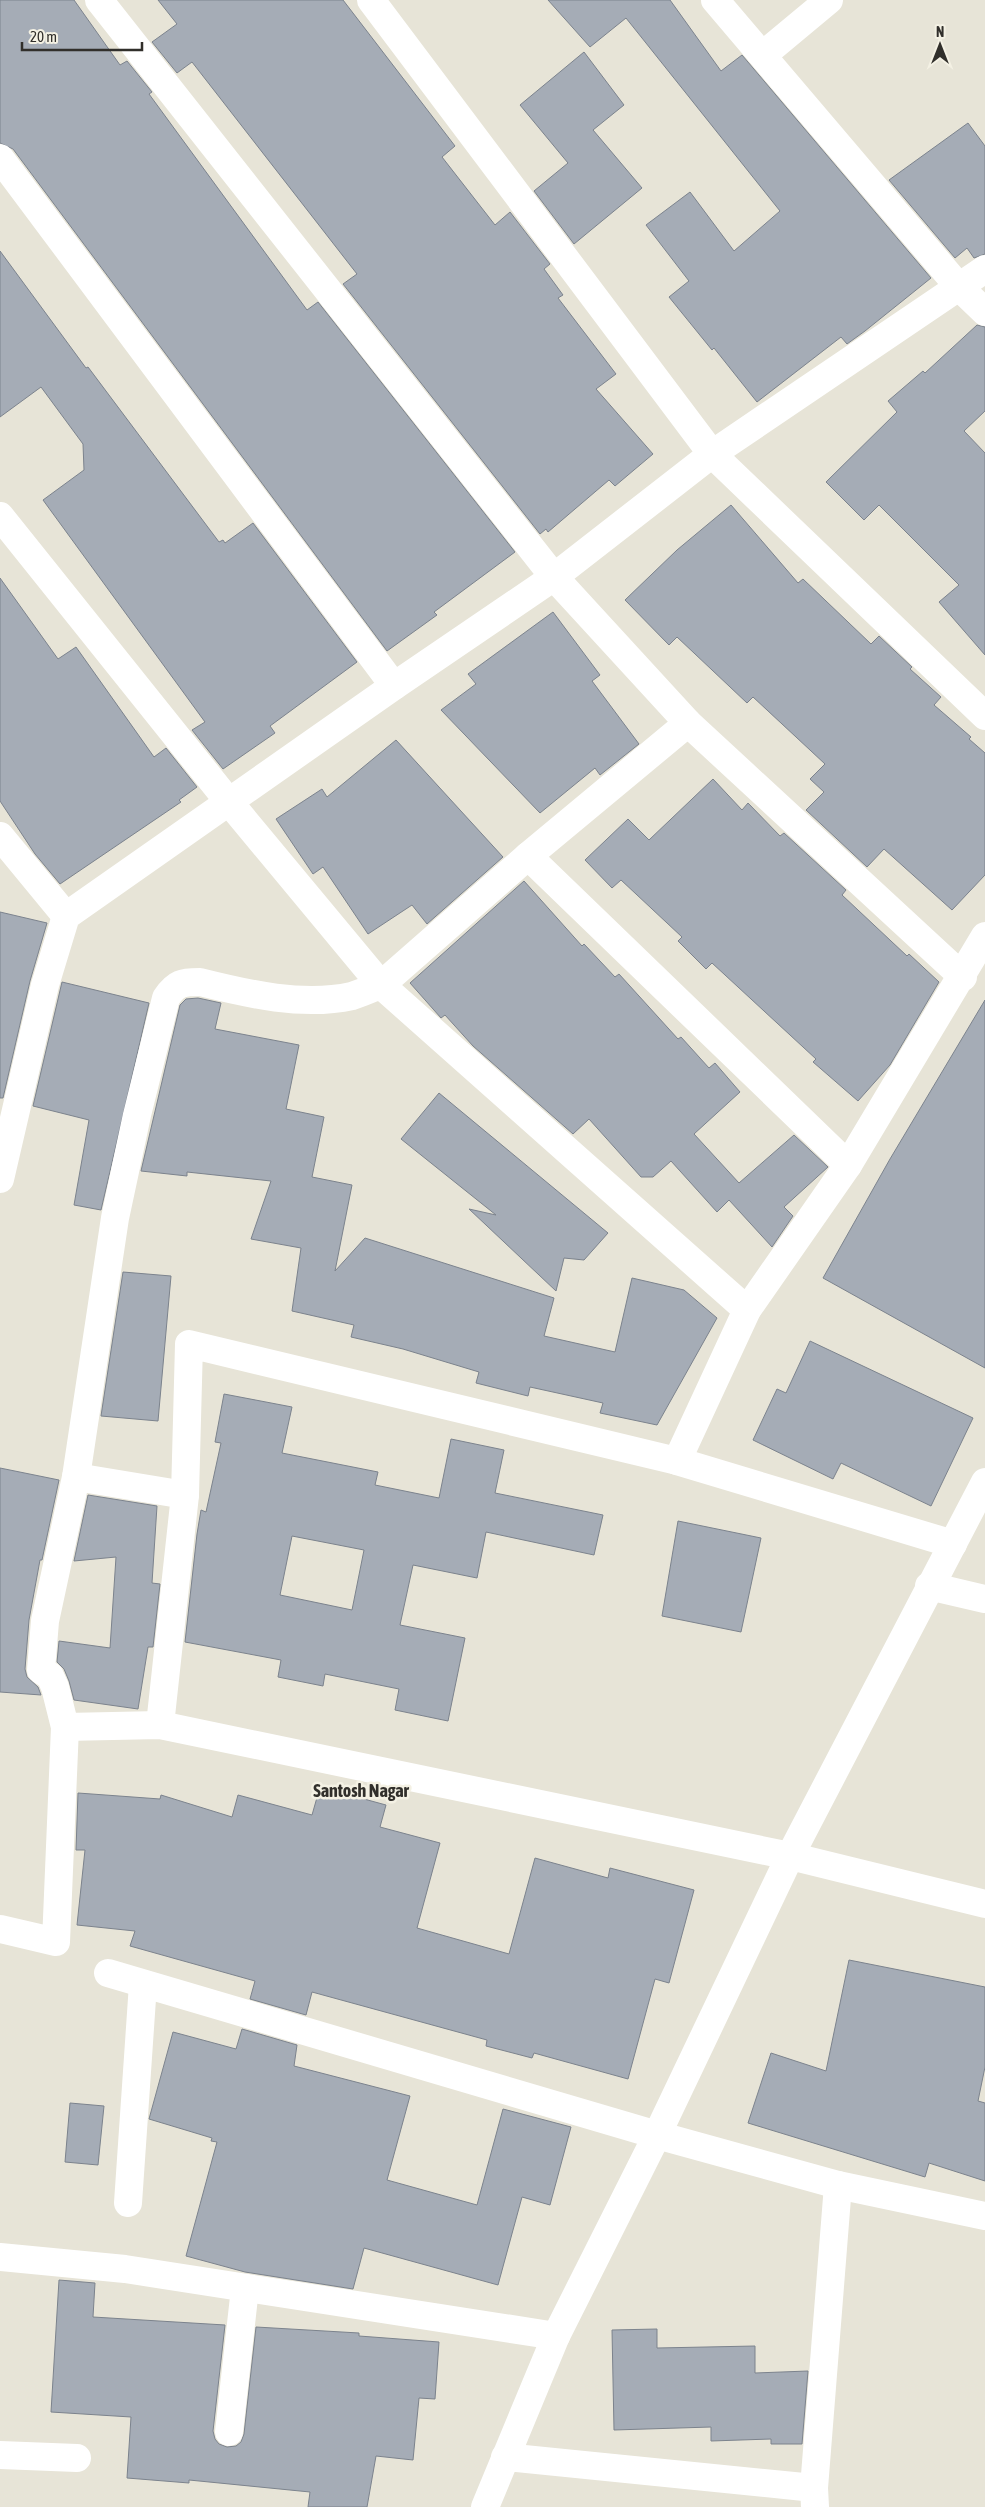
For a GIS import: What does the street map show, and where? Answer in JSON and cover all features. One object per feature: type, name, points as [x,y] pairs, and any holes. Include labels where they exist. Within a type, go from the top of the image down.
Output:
[{"type":"street","points":[[99,0],[554,577],[688,723],[963,977]]},
{"type":"street","points":[[371,0],[712,454],[985,716]]},
{"type":"street","points":[[715,0],[959,287],[985,312]]},
{"type":"street","points":[[763,55],[829,0]]},
{"type":"street","points":[[0,158],[394,686]]},
{"type":"street","points":[[0,1179],[46,986],[66,916],[394,686],[554,577],[712,454],[985,269]]},
{"type":"street","points":[[0,516],[229,802],[381,985],[747,1310]]},
{"type":"street","points":[[0,1929],[56,1942],[65,1728],[55,1687],[50,1676],[41,1670],[50,1592],[76,1477],[115,1218],[137,1115],[166,998],[174,987],[186,982],[200,982],[287,998],[318,1000],[353,996],[381,985],[528,856],[688,723]]},
{"type":"street","points":[[0,836],[66,916]]},
{"type":"street","points":[[528,856],[848,1165]]},
{"type":"street","points":[[677,1461],[747,1310],[848,1165],[963,977],[985,936]]},
{"type":"street","points":[[160,1726],[186,1494],[189,1344],[677,1461],[953,1544]]},
{"type":"street","points":[[76,1477],[186,1494]]},
{"type":"street","points":[[485,2507],[556,2336],[657,2135],[790,1856],[929,1586],[985,1482]]},
{"type":"street","points":[[929,1586],[985,1599]]},
{"type":"street","points":[[65,1728],[160,1726],[790,1856],[985,1904]]},
{"type":"street","points":[[108,1973],[657,2135],[838,2185],[985,2216]]},
{"type":"street","points":[[128,2203],[143,1984]]},
{"type":"street","points":[[505,2457],[815,2498],[838,2185]]},
{"type":"street","points":[[0,2257],[125,2269],[556,2336]]},
{"type":"street","points":[[229,2432],[245,2288]]},
{"type":"street","points":[[0,2454],[78,2458]]},
{"type":"building","points":[[0,0],[74,0],[120,65],[127,61],[152,92],[149,94],[307,310],[318,302],[515,552],[434,612],[437,615],[387,651],[13,149],[0,143]]},
{"type":"building","points":[[158,0],[343,0],[455,146],[442,157],[495,225],[510,212],[550,264],[544,269],[563,295],[558,298],[616,374],[596,389],[653,454],[615,486],[609,480],[548,532],[546,529],[540,534],[343,284],[357,274],[192,62],[177,73],[152,42],[177,24]]},
{"type":"building","points":[[548,0],[670,0],[721,71],[742,55],[931,278],[847,344],[841,337],[757,402],[714,348],[712,350],[669,297],[689,281],[646,225],[690,192],[734,251],[780,211],[626,18],[590,47]]},
{"type":"building","points":[[584,52],[624,105],[593,130],[642,188],[574,244],[534,191],[568,163],[520,105]]},
{"type":"building","points":[[968,123],[985,146],[985,254],[974,258],[967,248],[955,258],[889,180]]},
{"type":"building","points":[[0,251],[86,368],[88,367],[219,542],[223,540],[225,543],[253,523],[357,662],[270,726],[275,733],[223,769],[192,730],[205,722],[43,500],[84,470],[83,444],[41,387],[0,417]]},
{"type":"building","points":[[977,325],[985,327],[985,411],[964,431],[985,453],[985,655],[939,602],[959,585],[879,505],[864,520],[826,482],[897,412],[888,401],[923,371],[925,373]]},
{"type":"building","points":[[731,505],[798,583],[803,579],[871,644],[879,636],[912,667],[910,669],[941,697],[934,705],[971,737],[969,739],[985,753],[985,875],[952,910],[884,849],[867,867],[806,810],[824,792],[810,779],[825,764],[753,697],[747,703],[677,637],[669,645],[625,600],[677,550]]},
{"type":"building","points":[[0,578],[58,659],[76,647],[154,757],[166,748],[197,787],[179,800],[181,802],[60,884],[35,854],[0,801]]},
{"type":"building","points":[[553,612],[600,675],[592,681],[639,744],[600,775],[595,768],[540,813],[441,710],[476,684],[468,674]]},
{"type":"building","points":[[396,740],[503,857],[427,924],[412,905],[368,934],[323,867],[313,874],[276,819],[322,789],[327,797]]},
{"type":"building","points":[[713,779],[742,810],[748,803],[780,836],[784,833],[846,890],[842,895],[907,956],[909,954],[939,982],[890,1065],[858,1101],[813,1062],[816,1059],[712,963],[706,969],[678,941],[682,937],[621,880],[612,888],[585,860],[628,819],[649,840]]},
{"type":"building","points":[[524,881],[582,946],[584,944],[615,977],[619,974],[678,1039],[681,1037],[709,1068],[715,1063],[740,1092],[694,1134],[739,1183],[794,1135],[828,1167],[784,1207],[793,1216],[772,1247],[729,1200],[717,1212],[671,1161],[653,1177],[641,1177],[589,1119],[573,1134],[473,1046],[445,1015],[441,1018],[410,983]]},
{"type":"building","points":[[0,912],[47,923],[30,981],[3,1098],[0,1098]]},
{"type":"building","points":[[62,982],[149,1003],[101,1210],[74,1205],[89,1120],[33,1106]]},
{"type":"building","points":[[198,998],[221,1003],[215,1029],[299,1045],[286,1109],[324,1117],[312,1177],[352,1185],[335,1271],[365,1238],[554,1298],[544,1336],[615,1352],[632,1278],[684,1290],[717,1318],[657,1425],[600,1413],[603,1403],[530,1387],[528,1396],[476,1383],[479,1372],[403,1349],[351,1337],[354,1325],[292,1311],[301,1248],[251,1239],[271,1181],[187,1172],[187,1176],[141,1171],[180,1005],[186,999]]},
{"type":"building","points":[[985,1000],[985,1368],[823,1278],[890,1159]]},
{"type":"building","points":[[439,1093],[608,1233],[584,1260],[564,1258],[556,1291],[469,1209],[496,1215],[401,1139]]},
{"type":"building","points":[[123,1272],[171,1276],[158,1421],[101,1416]]},
{"type":"building","points":[[810,1341],[973,1418],[931,1506],[841,1463],[833,1479],[753,1440],[777,1389],[786,1393]]},
{"type":"building","points":[[224,1394],[292,1407],[282,1453],[378,1472],[375,1485],[439,1498],[451,1439],[504,1450],[495,1493],[603,1515],[594,1555],[486,1532],[477,1578],[413,1565],[400,1625],[465,1638],[448,1721],[395,1710],[399,1689],[325,1674],[323,1686],[278,1677],[281,1660],[185,1642],[201,1510],[206,1512],[221,1443],[215,1442]],"holes":[[[292,1536],[364,1550],[352,1610],[280,1595]]]},
{"type":"building","points":[[0,1468],[59,1480],[42,1560],[40,1560],[29,1620],[25,1669],[27,1677],[38,1687],[41,1695],[0,1692]]},
{"type":"building","points":[[88,1495],[157,1506],[152,1583],[160,1584],[153,1647],[148,1647],[138,1709],[74,1700],[64,1669],[57,1662],[59,1641],[110,1648],[116,1557],[74,1561]]},
{"type":"building","points":[[678,1521],[761,1538],[741,1632],[662,1616]]},
{"type":"building","points":[[320,1787],[386,1805],[380,1827],[440,1843],[417,1928],[509,1954],[535,1858],[608,1878],[610,1868],[694,1890],[669,1983],[655,1979],[628,2079],[534,2053],[532,2058],[486,2046],[487,2040],[312,1992],[306,2015],[250,1999],[255,1981],[130,1946],[135,1931],[77,1925],[85,1850],[76,1850],[78,1793],[160,1799],[161,1795],[232,1817],[238,1795],[312,1815]]},
{"type":"building","points":[[849,1960],[985,1987],[985,2067],[978,2101],[985,2103],[985,2181],[929,2163],[925,2177],[748,2123],[771,2053],[826,2071]]},
{"type":"building","points":[[242,2029],[297,2045],[294,2066],[410,2096],[387,2180],[477,2205],[503,2109],[571,2127],[550,2205],[522,2197],[498,2285],[364,2248],[353,2289],[245,2272],[186,2256],[217,2142],[211,2141],[212,2138],[149,2119],[173,2032],[236,2049]]},
{"type":"building","points":[[70,2103],[104,2106],[98,2165],[65,2162]]},
{"type":"building","points":[[59,2280],[95,2283],[93,2317],[225,2325],[213,2431],[215,2439],[219,2444],[227,2447],[236,2446],[241,2442],[244,2434],[256,2327],[359,2333],[359,2336],[439,2342],[435,2399],[419,2398],[413,2460],[376,2456],[367,2507],[308,2507],[310,2492],[189,2480],[189,2483],[127,2478],[131,2417],[51,2412]]},
{"type":"building","points":[[657,2329],[657,2348],[755,2346],[755,2373],[808,2371],[802,2444],[771,2444],[771,2439],[711,2441],[711,2427],[614,2430],[612,2330]]},
{"type":"district","name":"Santosh Nagar","points":[[361,1791]]}]
